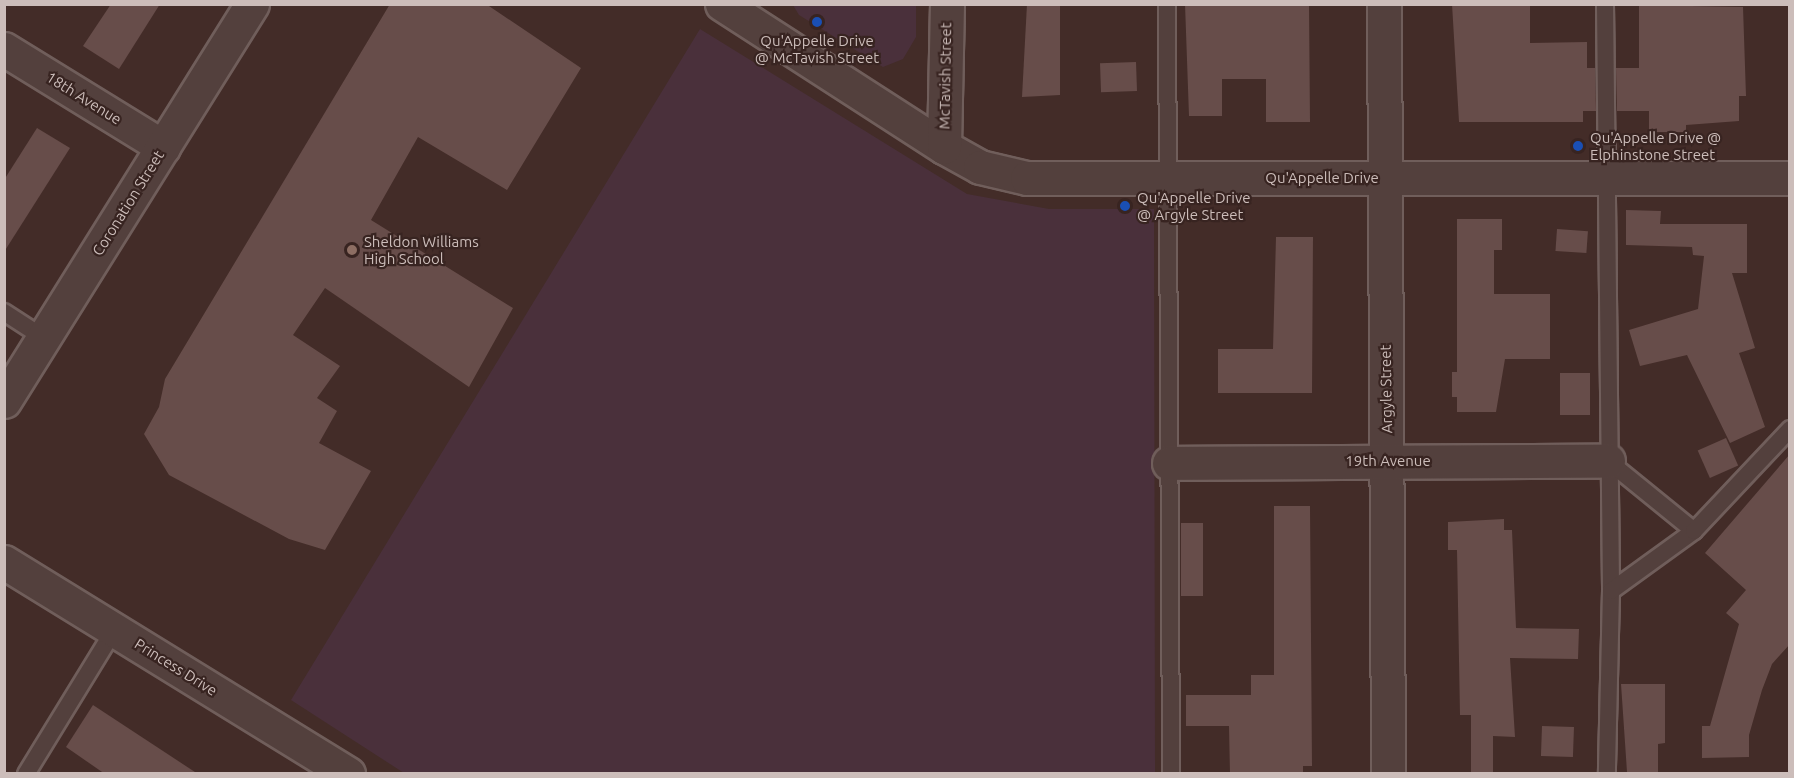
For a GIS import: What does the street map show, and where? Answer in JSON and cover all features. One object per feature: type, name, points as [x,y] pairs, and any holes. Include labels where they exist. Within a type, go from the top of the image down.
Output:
[{"type":"street","name":"Coronation Street","points":[[4,401],[252,4]]},
{"type":"street","name":"McTavish Street","points":[[945,147],[946,4]]},
{"type":"street","name":"Argyle Street","points":[[1384,4],[1381,178],[1388,461],[1388,774]]},
{"type":"street","name":"Qu'Appelle Drive","points":[[741,10],[945,147],[980,167],[1027,178],[1790,178]]},
{"type":"street","name":"18th Avenue","points":[[4,49],[163,147]]},
{"type":"street","name":"19th Avenue","points":[[1169,463],[1608,460]]},
{"type":"street","name":"Princess Drive","points":[[4,562],[348,774]]},
{"type":"lane","points":[[1167,4],[1165,179],[1171,774]]},
{"type":"lane","points":[[1605,4],[1604,177],[1611,591],[1606,774]]},
{"type":"lane","points":[[4,312],[44,338]]},
{"type":"lane","points":[[1611,591],[1694,531],[1790,429]]},
{"type":"lane","points":[[1608,460],[1694,531]]},
{"type":"lane","points":[[26,774],[115,629]]},
{"type":"shaded area","points":[[793,5],[916,5],[916,37],[903,59],[883,67],[799,15]]},
{"type":"shaded area","points":[[700,29],[967,194],[1049,209],[1154,209],[1155,773],[404,773],[291,700]]},
{"type":"building","points":[[111,4],[160,4],[119,69],[83,46]]},
{"type":"building","points":[[390,4],[486,4],[581,68],[507,190],[418,137],[371,220],[513,308],[469,387],[325,288],[293,335],[340,366],[317,398],[337,411],[319,443],[371,471],[325,550],[289,539],[169,475],[144,434],[159,407],[165,379]]},
{"type":"building","points":[[1027,4],[1060,4],[1060,95],[1022,97]]},
{"type":"building","points":[[1185,4],[1309,4],[1310,122],[1266,122],[1266,79],[1222,79],[1222,116],[1189,116]]},
{"type":"building","points":[[1452,4],[1530,4],[1530,43],[1587,42],[1587,68],[1595,68],[1596,111],[1583,111],[1583,122],[1459,122]]},
{"type":"building","points":[[1639,5],[1743,7],[1746,96],[1739,96],[1739,121],[1686,125],[1686,132],[1649,132],[1649,111],[1617,111],[1616,68],[1639,68]]},
{"type":"building","points":[[1136,62],[1137,91],[1101,92],[1100,63]]},
{"type":"building","points":[[37,128],[70,148],[4,252],[4,180]]},
{"type":"building","points":[[1626,210],[1661,211],[1660,224],[1747,224],[1747,273],[1732,273],[1755,348],[1739,353],[1765,427],[1730,443],[1687,355],[1640,366],[1629,330],[1698,309],[1704,256],[1693,255],[1692,247],[1626,245]]},
{"type":"building","points":[[1457,219],[1502,219],[1502,250],[1494,250],[1494,294],[1550,294],[1550,359],[1505,359],[1496,412],[1457,412],[1457,397],[1452,397],[1452,372],[1457,372]]},
{"type":"building","points":[[1557,229],[1588,231],[1586,253],[1555,251]]},
{"type":"building","points":[[1276,237],[1313,237],[1312,393],[1218,393],[1218,349],[1273,349]]},
{"type":"building","points":[[1560,373],[1590,373],[1590,415],[1560,415]]},
{"type":"building","points":[[1726,438],[1738,465],[1710,478],[1698,451]]},
{"type":"building","points":[[1790,454],[1790,644],[1772,664],[1762,690],[1749,735],[1749,757],[1702,758],[1702,726],[1710,726],[1739,624],[1726,613],[1746,590],[1705,553]]},
{"type":"building","points":[[1274,506],[1310,506],[1312,766],[1303,766],[1303,774],[1230,774],[1229,726],[1186,726],[1186,695],[1251,695],[1251,675],[1274,675]]},
{"type":"building","points":[[1504,519],[1504,530],[1512,530],[1516,628],[1579,629],[1578,659],[1510,658],[1515,737],[1493,736],[1493,774],[1471,774],[1471,715],[1460,715],[1457,550],[1448,550],[1448,522]]},
{"type":"building","points":[[1181,523],[1203,523],[1203,596],[1181,596]]},
{"type":"building","points":[[1621,684],[1665,684],[1665,743],[1658,744],[1658,773],[1627,772]]},
{"type":"building","points":[[93,705],[198,774],[105,774],[66,747]]},
{"type":"building","points":[[1542,726],[1574,727],[1573,757],[1541,756]]},
{"type":"place","name":"Qu'Appelle Drive @ McTavish Street","points":[[817,22]]},
{"type":"place","name":"Qu'Appelle Drive @ Elphinstone Street","points":[[1578,146]]},
{"type":"place","name":"Qu'Appelle Drive @ Argyle Street","points":[[1125,206]]},
{"type":"place","name":"Sheldon Williams High School","points":[[352,250]]}]
